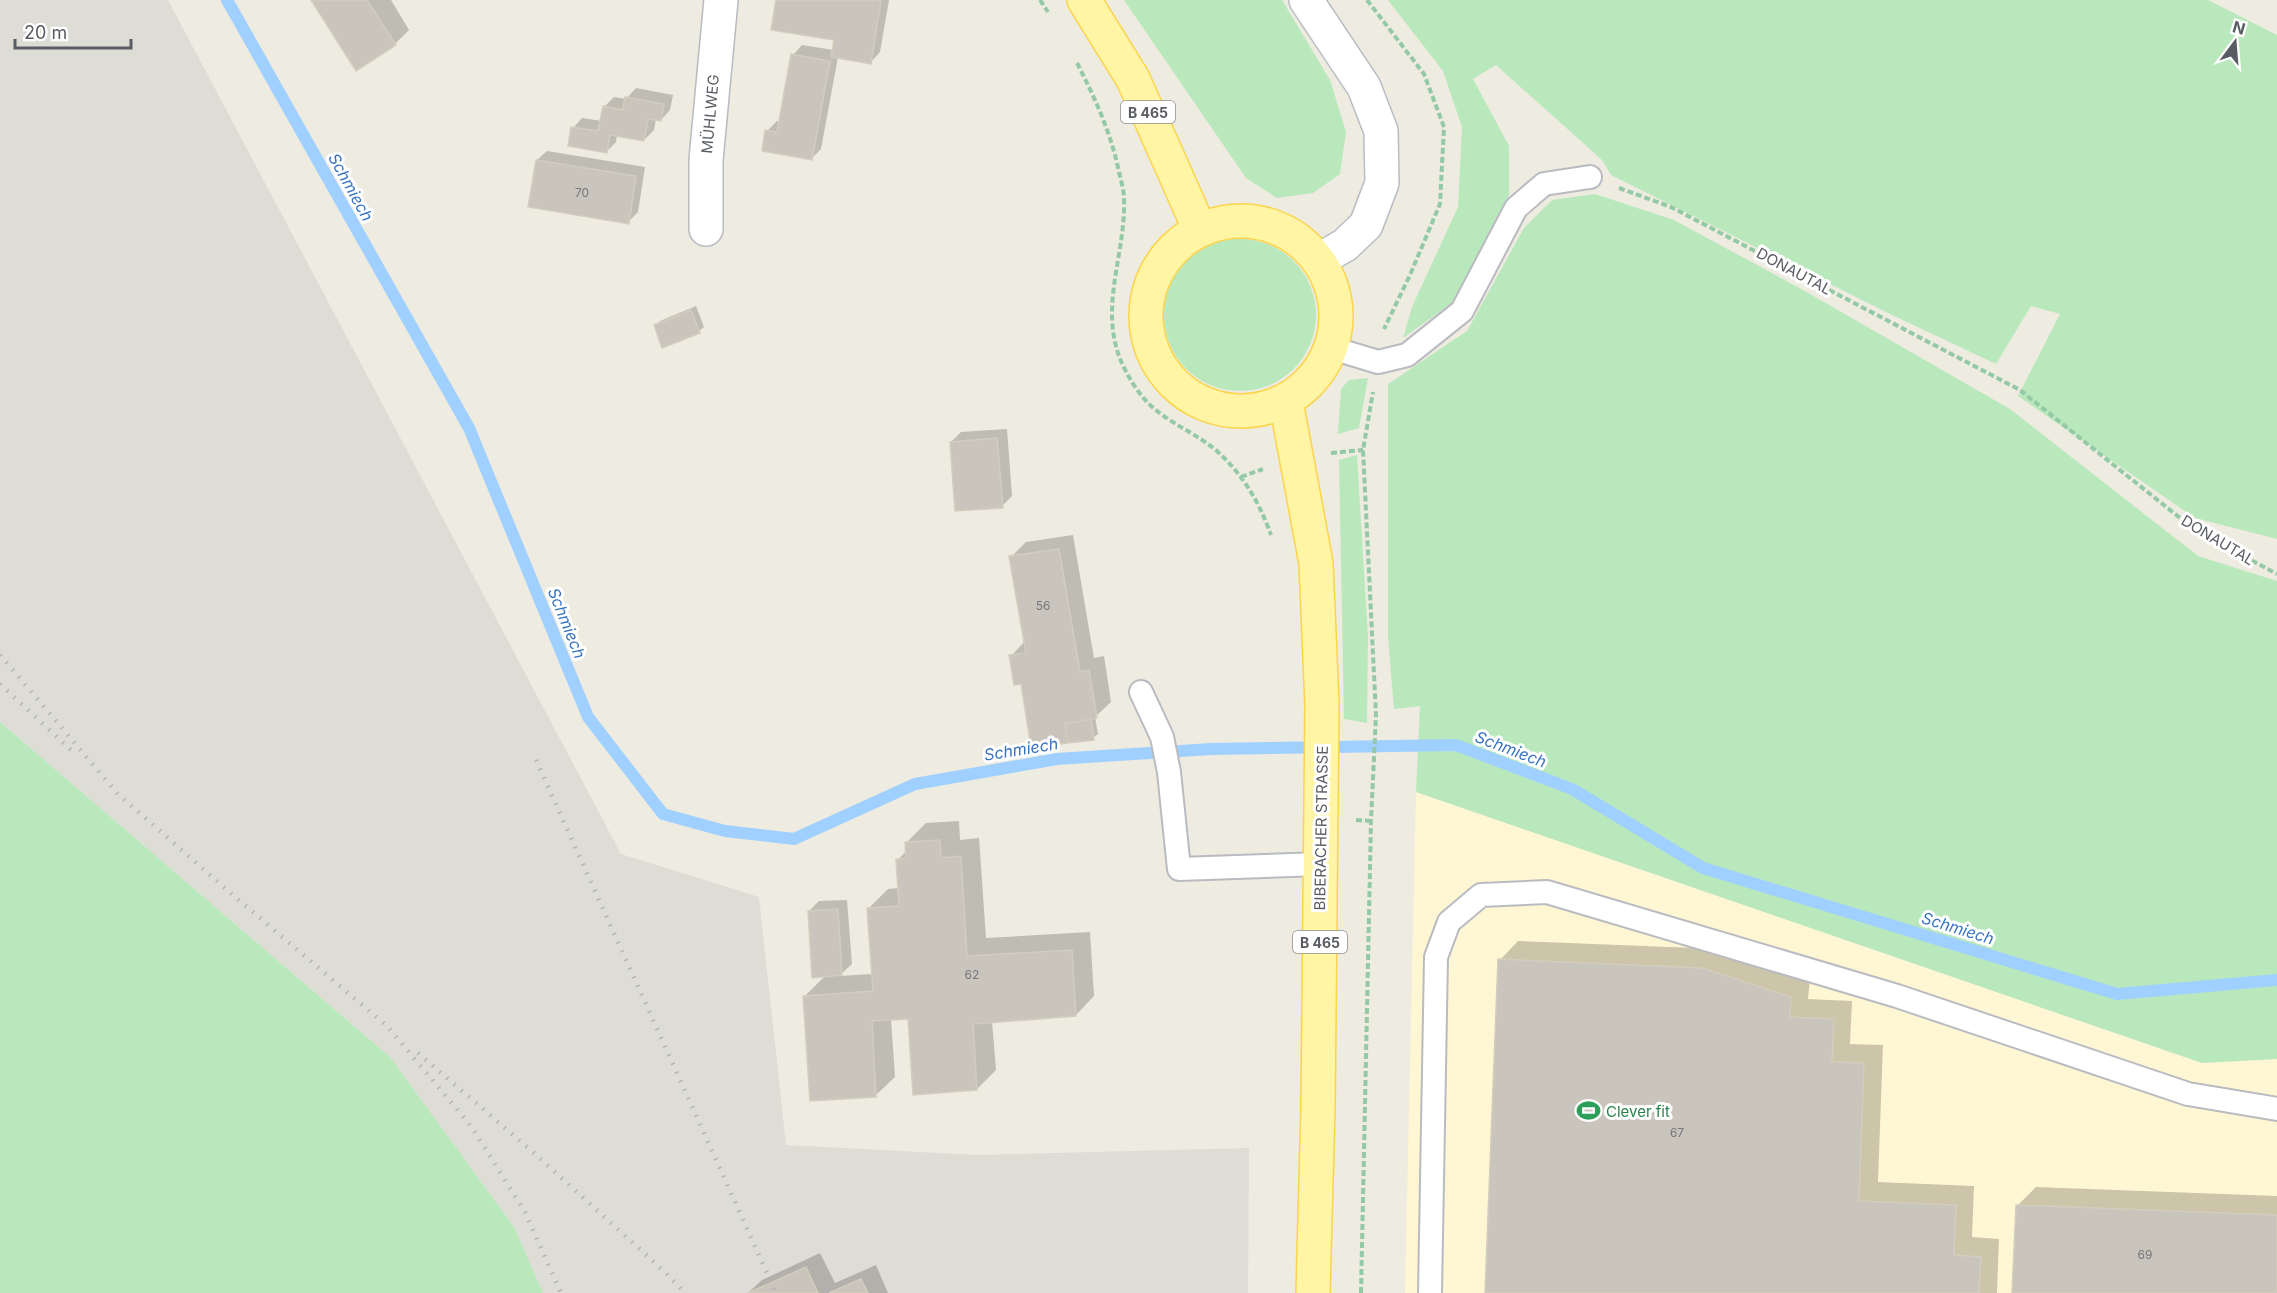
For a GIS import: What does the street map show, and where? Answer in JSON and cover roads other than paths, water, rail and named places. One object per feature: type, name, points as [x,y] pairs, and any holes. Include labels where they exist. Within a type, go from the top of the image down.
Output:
[{"type":"main road","name":"B 465","points":[[1084,0],[1133,79],[1200,230]]},
{"type":"main road","points":[[1232,221],[1265,224],[1295,237],[1319,260],[1333,287],[1337,318],[1332,348],[1314,380],[1286,402],[1254,412],[1220,410],[1188,397],[1164,374],[1149,344],[1145,310],[1153,277],[1172,249],[1200,230],[1232,221]]},
{"type":"main road","name":"BIBERACHER STRASSE","points":[[1286,402],[1316,563],[1322,705],[1313,1293]]},
{"type":"street","name":"MÜHLWEG","points":[[706,229],[706,160],[721,0]]},
{"type":"street","points":[[1306,0],[1364,87],[1381,131],[1382,183],[1366,225],[1345,245],[1319,260]]},
{"type":"lane","points":[[1332,348],[1378,362],[1407,355],[1462,311],[1516,208],[1544,184],[1590,177]]},
{"type":"lane","points":[[1141,692],[1162,737],[1169,772],[1179,869],[1321,864]]},
{"type":"lane","points":[[1430,1293],[1436,957],[1449,922],[1481,895],[1547,892],[1897,996],[2188,1094],[2277,1109]]},
{"type":"waterway","name":"Schmiech","points":[[227,0],[469,428],[588,717],[663,814],[725,831],[794,839],[915,784],[1057,759],[1211,749],[1456,745],[1572,789],[1703,868],[2117,994],[2277,980]]},
{"type":"railway","points":[[0,655],[118,794],[388,1027],[471,1126],[525,1212],[561,1293]]},
{"type":"railway","points":[[0,684],[72,751]]},
{"type":"railway","points":[[536,760],[776,1293]]},
{"type":"railway","points":[[418,1053],[534,1153],[685,1293]]},
{"type":"place","name":"Clever fit","points":[[1588,1111]]}]
